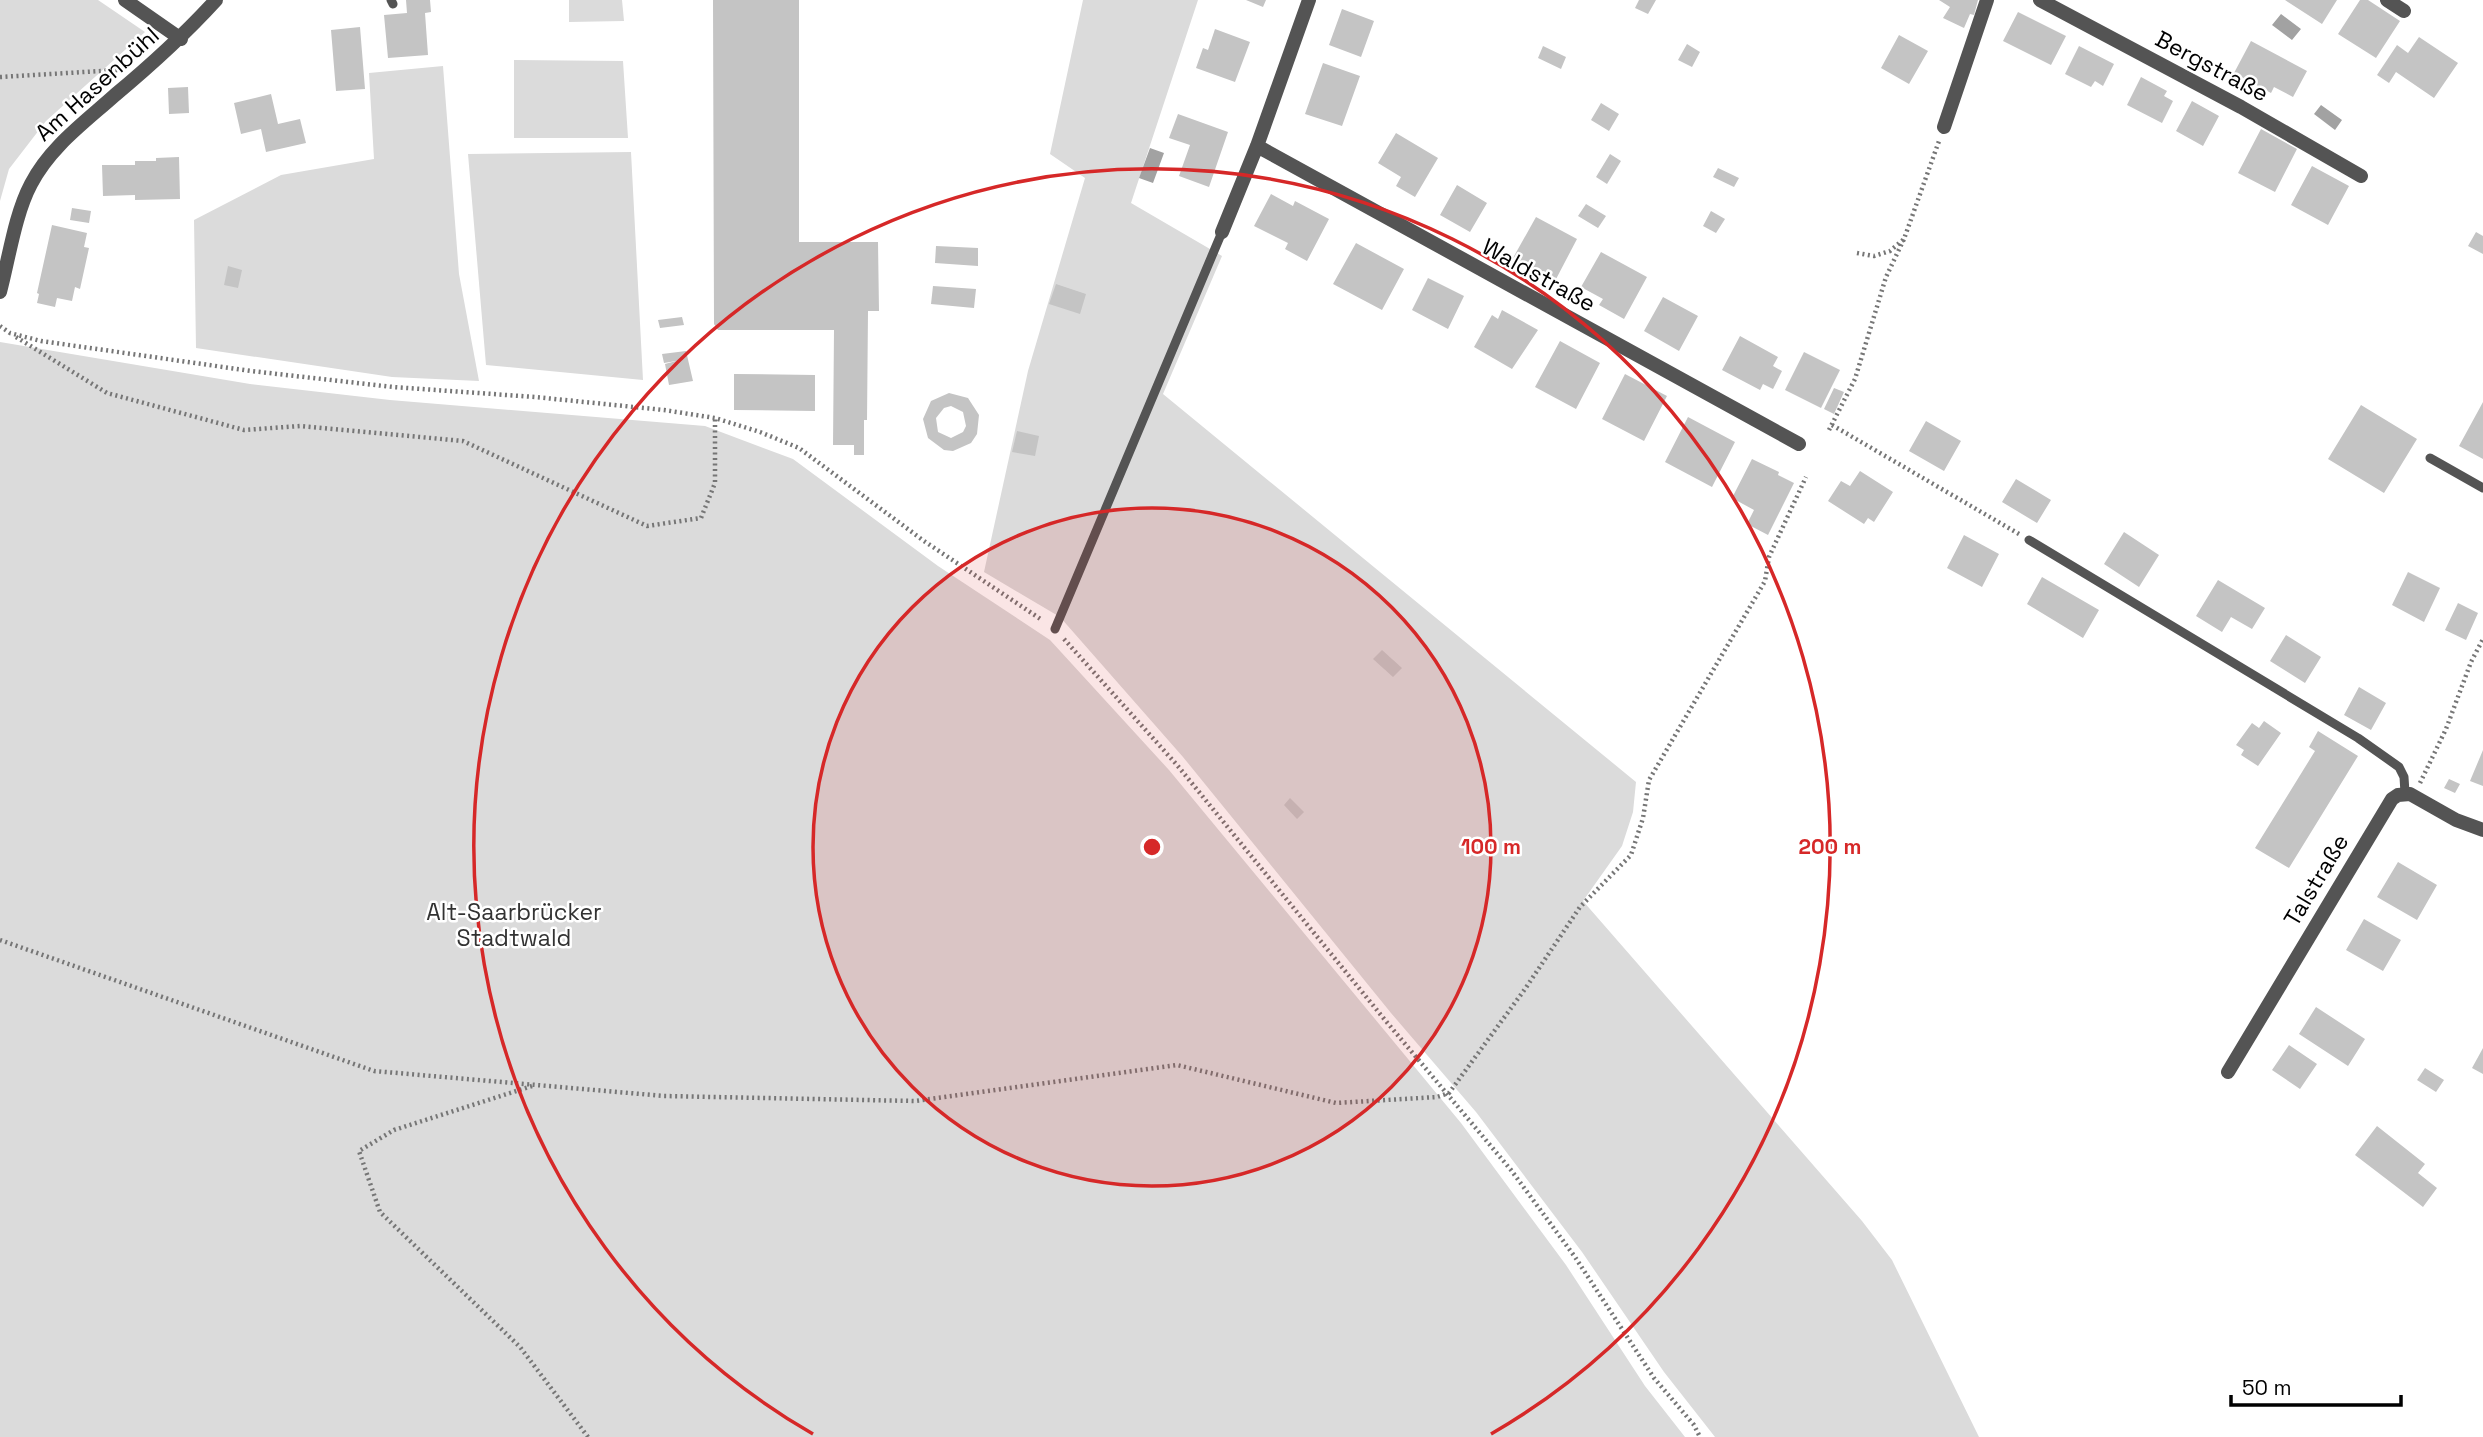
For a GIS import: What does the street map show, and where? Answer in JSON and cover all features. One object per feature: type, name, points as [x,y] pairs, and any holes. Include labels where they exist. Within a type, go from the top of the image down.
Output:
[{"type":"street","points":[[125,0],[181,39]]},
{"type":"street","name":"Am Hasenbühl","points":[[0,292],[26,194],[38,172],[64,140],[181,39],[216,0]]},
{"type":"street","points":[[1222,232],[1309,0]]},
{"type":"street","points":[[1944,127],[1987,0]]},
{"type":"street","name":"Bergstraße","points":[[2040,0],[2241,107],[2361,176]]},
{"type":"street","points":[[2387,0],[2404,11]]},
{"type":"street","name":"Waldstraße","points":[[1256,146],[1799,444]]},
{"type":"street","points":[[2405,793],[2456,820],[2483,830]]},
{"type":"street","name":"Talstraße","points":[[2228,1072],[2387,806],[2392,799],[2405,793]]},
{"type":"lane","points":[[1055,629],[1222,232]]},
{"type":"lane","points":[[2430,458],[2483,488]]},
{"type":"lane","points":[[2029,540],[2358,738],[2399,767],[2404,777],[2405,793]]},
{"type":"path","points":[[0,77],[146,69]]},
{"type":"path","points":[[1944,127],[1904,239],[1886,277],[1856,379],[1831,428],[2029,540]]},
{"type":"path","points":[[1857,253],[1874,256],[1890,251],[1904,239]]},
{"type":"path","points":[[0,326],[107,393],[244,430],[300,426],[463,441],[647,526],[701,518],[715,483],[715,418]]},
{"type":"path","points":[[10,333],[41,341],[251,371],[393,387],[651,408],[715,418],[799,448],[924,541],[1055,629],[1177,765],[1511,1170],[1575,1257],[1654,1378],[1694,1425],[1700,1437]]},
{"type":"path","points":[[0,940],[374,1071],[664,1096],[915,1101],[1177,1065],[1336,1102],[1437,1097],[1448,1093],[1525,989],[1580,907],[1631,855],[1643,818],[1649,780],[1765,581],[1769,557],[1806,477]]},
{"type":"path","points":[[2426,772],[2483,639]]},
{"type":"path","points":[[537,1085],[394,1130],[359,1151],[380,1212],[520,1347],[588,1437]]},
{"type":"green space","points":[[0,0],[98,0],[145,32],[46,121],[9,169],[0,201]]},
{"type":"green space","points":[[569,0],[622,0],[624,21],[569,22]]},
{"type":"green space","points":[[1083,0],[1198,0],[1131,203],[1222,256],[1163,394],[1636,782],[1633,812],[1622,846],[1583,901],[1862,1221],[1892,1260],[1979,1437],[1715,1437],[1664,1372],[1582,1252],[1476,1112],[1391,1013],[1183,757],[1060,617],[984,572],[1028,371],[1085,178],[1050,154]]},
{"type":"green space","points":[[514,60],[623,61],[628,138],[514,138]]},
{"type":"green space","points":[[443,66],[459,274],[479,381],[392,377],[196,348],[194,220],[281,175],[374,159],[369,73]]},
{"type":"green space","points":[[631,152],[643,380],[486,365],[468,154]]},
{"type":"green space","name":"Alt-Saarbrücker Stadtwald","points":[[0,342],[250,384],[390,400],[705,426],[793,459],[938,566],[1050,640],[1169,770],[1461,1123],[1566,1265],[1645,1386],[1685,1437],[0,1437]]},
{"type":"shaded area","points":[[2281,14],[2301,29],[2292,40],[2272,25]]},
{"type":"shaded area","points":[[2321,105],[2342,120],[2335,130],[2314,114]]},
{"type":"shaded area","points":[[1150,148],[1164,153],[1153,183],[1139,178]]},
{"type":"building","points":[[406,0],[430,0],[431,12],[425,13],[428,55],[388,58],[384,15],[407,13]]},
{"type":"building","points":[[713,0],[799,0],[799,242],[878,242],[879,311],[868,311],[864,455],[854,455],[854,445],[833,445],[834,330],[718,330],[714,324]]},
{"type":"building","points":[[1246,0],[1266,0],[1263,7]]},
{"type":"building","points":[[1639,0],[1656,0],[1648,14],[1635,8]]},
{"type":"building","points":[[1939,0],[1978,0],[1974,15],[1970,14],[1964,28],[1943,18],[1950,7]]},
{"type":"building","points":[[2285,0],[2337,0],[2322,24]]},
{"type":"building","points":[[2360,0],[2368,0],[2400,21],[2376,58],[2338,34]]},
{"type":"building","points":[[1342,9],[1374,21],[1361,57],[1329,45]]},
{"type":"building","points":[[2018,12],[2066,36],[2051,65],[2003,41]]},
{"type":"building","points":[[360,27],[365,89],[336,91],[331,30]]},
{"type":"building","points":[[1215,29],[1250,42],[1235,82],[1196,68],[1203,48],[1208,50]]},
{"type":"building","points":[[1899,35],[1928,51],[1909,84],[1881,68]]},
{"type":"building","points":[[2419,37],[2458,63],[2434,98],[2396,72],[2389,83],[2377,75],[2397,45],[2408,53]]},
{"type":"building","points":[[2251,41],[2307,71],[2293,97],[2274,87],[2271,93],[2234,73]]},
{"type":"building","points":[[1687,44],[1700,52],[1692,67],[1678,60]]},
{"type":"building","points":[[1543,46],[1566,57],[1561,69],[1538,58]]},
{"type":"building","points":[[2079,46],[2114,64],[2103,86],[2095,81],[2091,87],[2065,74]]},
{"type":"building","points":[[1323,63],[1360,76],[1342,126],[1305,114]]},
{"type":"building","points":[[2141,77],[2167,91],[2164,96],[2173,101],[2162,123],[2127,105]]},
{"type":"building","points":[[188,87],[189,113],[169,114],[168,88]]},
{"type":"building","points":[[271,94],[278,124],[300,119],[306,143],[266,152],[261,129],[241,134],[234,103]]},
{"type":"building","points":[[2192,101],[2219,116],[2203,146],[2176,131]]},
{"type":"building","points":[[1601,103],[1619,114],[1609,131],[1591,120]]},
{"type":"building","points":[[1178,114],[1228,132],[1209,187],[1179,176],[1190,145],[1169,138]]},
{"type":"building","points":[[2261,129],[2297,149],[2275,192],[2238,173]]},
{"type":"building","points":[[1396,133],[1438,158],[1415,197],[1396,186],[1401,177],[1378,163]]},
{"type":"building","points":[[1610,154],[1621,161],[1607,184],[1596,177]]},
{"type":"building","points":[[179,157],[180,199],[135,200],[135,195],[103,196],[102,165],[135,165],[135,161]]},
{"type":"building","points":[[2312,166],[2349,186],[2328,225],[2291,205]]},
{"type":"building","points":[[1718,168],[1739,178],[1734,187],[1713,177]]},
{"type":"building","points":[[1457,185],[1487,203],[1470,232],[1440,215]]},
{"type":"building","points":[[1271,194],[1293,206],[1295,201],[1329,219],[1307,261],[1285,249],[1288,243],[1254,226]]},
{"type":"building","points":[[1586,204],[1606,216],[1598,228],[1578,216]]},
{"type":"building","points":[[72,208],[91,211],[89,223],[70,220]]},
{"type":"building","points":[[1711,211],[1725,219],[1716,233],[1703,226]]},
{"type":"building","points":[[1536,217],[1577,239],[1555,281],[1513,258]]},
{"type":"building","points":[[52,225],[87,233],[84,247],[89,248],[80,289],[75,287],[72,301],[57,298],[55,307],[37,303]]},
{"type":"building","points":[[2476,232],[2483,236],[2483,254],[2468,246]]},
{"type":"building","points":[[1356,243],[1404,269],[1382,310],[1333,284]]},
{"type":"building","points":[[936,246],[978,248],[978,266],[935,263]]},
{"type":"building","points":[[1601,252],[1647,277],[1624,319],[1599,305],[1603,299],[1581,287]]},
{"type":"building","points":[[228,266],[242,270],[238,288],[224,285]]},
{"type":"building","points":[[1428,278],[1464,296],[1448,329],[1412,310]]},
{"type":"building","points":[[1056,284],[1086,294],[1080,314],[1049,304]]},
{"type":"building","points":[[933,286],[976,289],[974,308],[931,304]]},
{"type":"building","points":[[1663,297],[1698,316],[1679,351],[1644,331]]},
{"type":"building","points":[[1502,310],[1538,330],[1512,369],[1474,347],[1492,315],[1498,319]]},
{"type":"building","points":[[682,317],[684,325],[660,328],[658,320]]},
{"type":"building","points":[[1740,336],[1778,357],[1773,366],[1782,371],[1773,389],[1763,384],[1760,390],[1722,370]]},
{"type":"building","points":[[1560,341],[1600,363],[1576,409],[1535,387]]},
{"type":"building","points":[[686,351],[693,381],[669,385],[665,364],[676,361],[664,363],[662,354]]},
{"type":"building","points":[[1804,352],[1840,370],[1821,408],[1785,390]]},
{"type":"building","points":[[734,374],[815,375],[815,411],[734,410]]},
{"type":"building","points":[[1625,374],[1667,396],[1644,441],[1602,419]]},
{"type":"building","points":[[1834,388],[1844,392],[1834,414],[1824,409]]},
{"type":"building","points":[[949,393],[968,398],[979,415],[977,434],[971,443],[953,451],[944,450],[928,438],[923,419],[931,401]],"holes":[[[951,406],[963,412],[966,426],[963,432],[951,438],[938,432],[936,418],[944,408]]]},
{"type":"building","points":[[2483,402],[2483,459],[2459,446]]},
{"type":"building","points":[[2361,405],[2417,439],[2384,493],[2328,459]]},
{"type":"building","points":[[1688,417],[1735,442],[1712,487],[1665,462]]},
{"type":"building","points":[[1926,421],[1961,441],[1944,471],[1909,451]]},
{"type":"building","points":[[1017,431],[1039,436],[1035,456],[1012,452]]},
{"type":"building","points":[[1752,459],[1779,472],[1778,475],[1794,483],[1768,535],[1747,524],[1754,510],[1732,498]]},
{"type":"building","points":[[1860,471],[1893,492],[1874,522],[1868,518],[1864,524],[1828,501],[1841,481],[1850,486]]},
{"type":"building","points":[[2016,479],[2051,500],[2037,523],[2002,502]]},
{"type":"building","points":[[2124,532],[2159,555],[2139,587],[2104,564]]},
{"type":"building","points":[[1964,535],[1999,554],[1982,587],[1947,568]]},
{"type":"building","points":[[2408,572],[2440,588],[2424,622],[2392,605]]},
{"type":"building","points":[[2042,577],[2099,610],[2083,638],[2027,604]]},
{"type":"building","points":[[2218,580],[2265,608],[2252,629],[2231,617],[2222,632],[2196,616]]},
{"type":"building","points":[[2458,603],[2478,613],[2466,640],[2445,630]]},
{"type":"building","points":[[2286,635],[2321,657],[2305,683],[2270,661]]},
{"type":"building","points":[[1382,650],[1402,668],[1393,677],[1373,659]]},
{"type":"building","points":[[2359,687],[2386,703],[2371,730],[2344,715]]},
{"type":"building","points":[[2264,721],[2281,733],[2258,766],[2241,755],[2244,750],[2236,745],[2252,723],[2259,728]]},
{"type":"building","points":[[2318,731],[2358,756],[2289,868],[2255,848],[2315,751],[2309,747]]},
{"type":"building","points":[[2483,750],[2483,786],[2470,781]]},
{"type":"building","points":[[2449,779],[2460,784],[2455,793],[2444,788]]},
{"type":"building","points":[[1290,798],[1304,812],[1297,819],[1284,805]]},
{"type":"building","points":[[2398,862],[2437,885],[2417,920],[2377,897]]},
{"type":"building","points":[[2364,919],[2401,940],[2383,971],[2346,950]]},
{"type":"building","points":[[2316,1007],[2365,1039],[2348,1066],[2299,1034]]},
{"type":"building","points":[[2289,1045],[2317,1064],[2300,1089],[2272,1070]]},
{"type":"building","points":[[2483,1048],[2483,1074],[2472,1068]]},
{"type":"building","points":[[2425,1068],[2444,1080],[2436,1092],[2417,1080]]},
{"type":"building","points":[[2377,1126],[2425,1164],[2418,1173],[2437,1188],[2423,1207],[2355,1155]]}]
